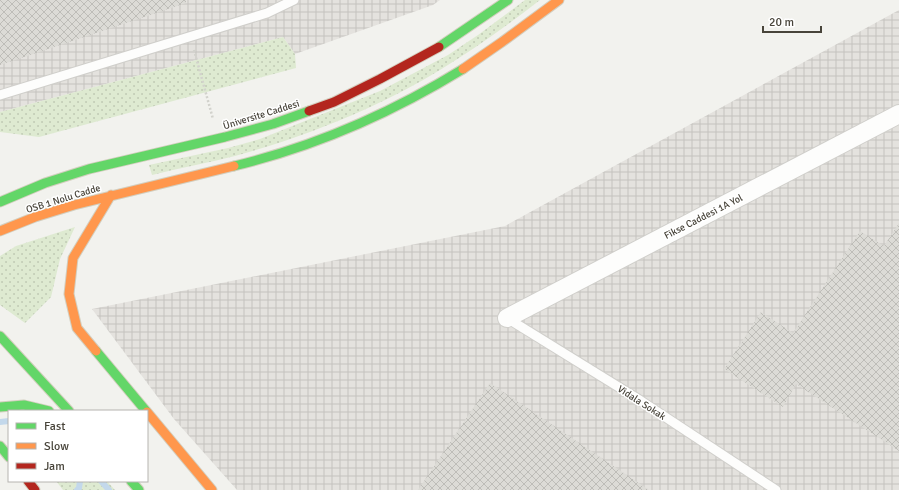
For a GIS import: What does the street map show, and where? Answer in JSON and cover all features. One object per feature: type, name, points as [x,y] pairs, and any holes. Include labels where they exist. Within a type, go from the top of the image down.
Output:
[{"type":"main road","name":"Üniversite Caddesi","points":[[0,202],[52,180],[90,169],[273,124],[334,102],[437,48],[508,0]]},
{"type":"main road","points":[[144,410],[77,328],[69,294],[73,258],[111,195],[178,180],[270,156],[316,142],[361,123],[409,101],[461,71],[494,49],[559,0]]},
{"type":"main road","name":"OSB 1 Nolu Cadde","points":[[0,232],[38,215],[111,195]]},
{"type":"main road","points":[[0,336],[68,410]]},
{"type":"main road","points":[[0,407],[24,405],[46,410]]},
{"type":"main road","points":[[148,414],[212,490]]},
{"type":"main road","points":[[0,446],[8,456]]},
{"type":"main road","points":[[29,482],[35,490]]},
{"type":"main road","points":[[132,482],[138,490]]},
{"type":"street","name":"Fikse Caddesi 1A Yol","points":[[507,318],[899,114]]},
{"type":"lane","points":[[0,95],[267,13],[294,0]]},
{"type":"lane","name":"Vidala Sokak","points":[[507,318],[638,399],[776,490]]},
{"type":"path","points":[[190,36],[214,119],[206,121]]},
{"type":"shaded area","points":[[0,0],[440,0],[433,5],[295,54],[283,37],[0,112]]},
{"type":"shaded area","points":[[899,10],[899,490],[237,490],[174,419],[92,309],[505,226]]},
{"type":"green space","points":[[525,0],[540,0],[478,46],[456,60],[412,86],[366,109],[318,129],[268,146],[235,156],[152,175],[149,165],[228,148],[260,139],[380,91],[448,55]]},
{"type":"green space","points":[[283,37],[295,54],[296,68],[39,137],[0,132],[0,112]]},
{"type":"green space","points":[[75,227],[60,259],[51,297],[25,323],[0,305],[0,256],[16,246]]},
{"type":"green space","points":[[57,482],[108,482],[115,490],[63,490]]},
{"type":"building","points":[[0,0],[186,0],[186,3],[0,65]]},
{"type":"building","points":[[899,223],[899,451],[796,384],[783,407],[724,369],[761,312],[793,333],[860,231],[884,246]]},
{"type":"building","points":[[490,383],[649,490],[418,490]]},
{"type":"waterway","points":[[0,422],[8,421]]},
{"type":"waterway","points":[[77,490],[79,488],[80,482]]},
{"type":"waterway","points":[[102,482],[109,490]]},
{"type":"traffic: fast","points":[[439,47],[508,0]]},
{"type":"traffic: fast","points":[[234,166],[295,149],[352,127],[408,100],[463,69]]},
{"type":"traffic: fast","points":[[0,202],[45,183],[89,169],[225,137],[273,124],[309,111]]},
{"type":"traffic: fast","points":[[0,336],[68,410]]},
{"type":"traffic: fast","points":[[96,351],[145,410]]},
{"type":"traffic: fast","points":[[0,407],[24,405],[45,410]]},
{"type":"traffic: fast","points":[[0,446],[8,456]]},
{"type":"traffic: fast","points":[[132,482],[139,490]]},
{"type":"traffic: slow","points":[[463,69],[559,0]]},
{"type":"traffic: slow","points":[[0,231],[35,217],[74,205],[234,166]]},
{"type":"traffic: slow","points":[[96,351],[77,328],[69,294],[73,258],[111,195]]},
{"type":"traffic: slow","points":[[148,413],[212,490]]},
{"type":"traffic: jam","points":[[309,111],[334,102],[439,47]]},
{"type":"traffic: jam","points":[[29,482],[35,490]]}]
